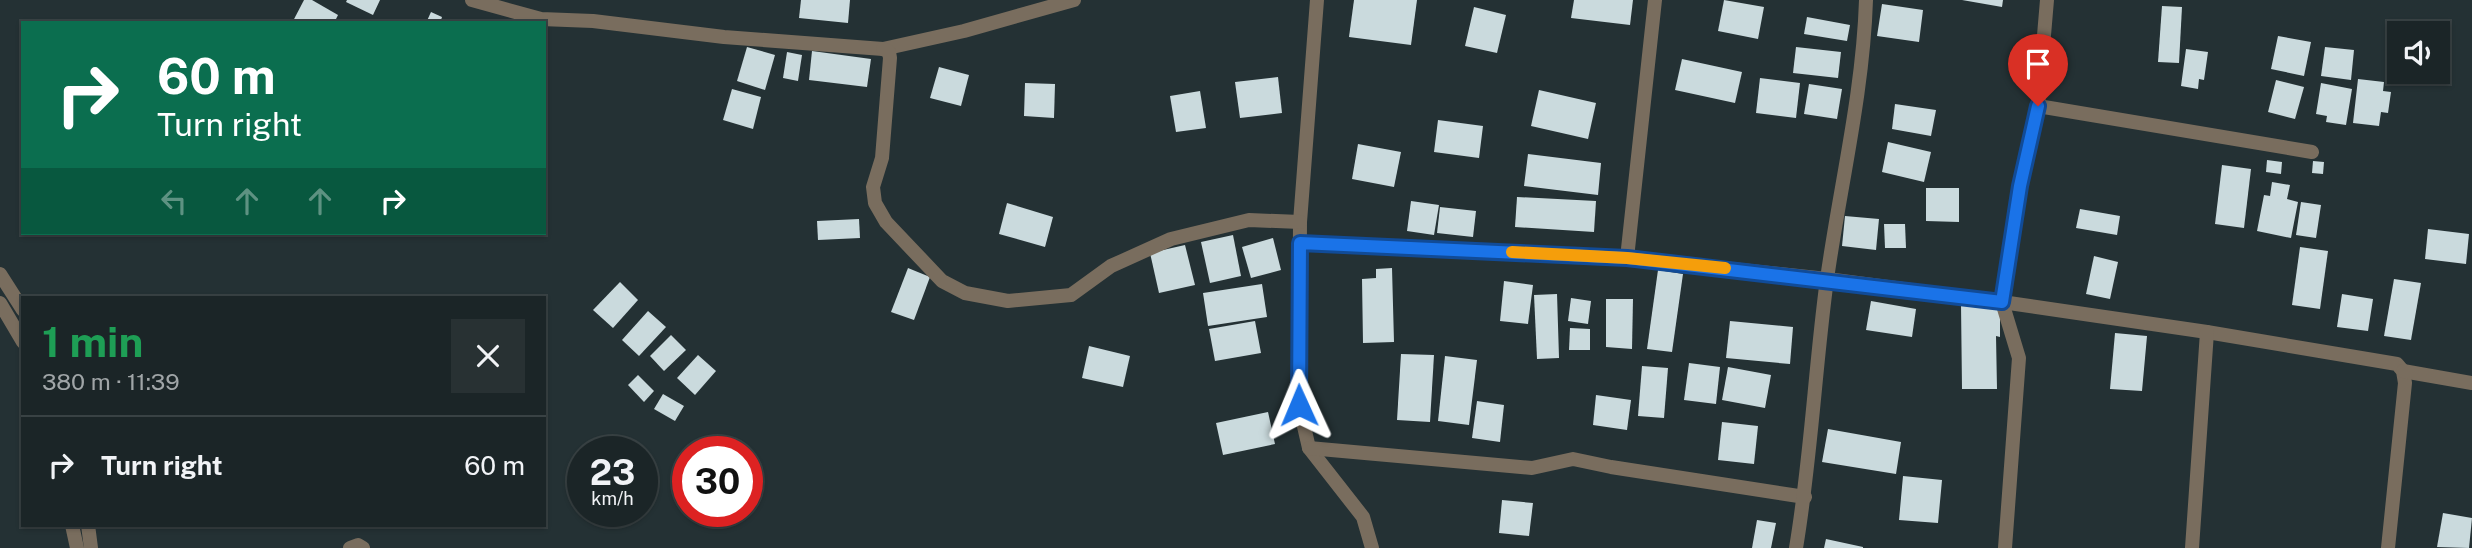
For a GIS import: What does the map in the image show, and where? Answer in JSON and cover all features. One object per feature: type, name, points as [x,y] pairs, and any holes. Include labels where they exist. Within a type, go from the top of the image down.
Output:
[{"type":"street","points":[[472,0],[541,19],[593,21],[738,38],[884,49],[964,31],[1074,0]]},
{"type":"street","points":[[1317,0],[1300,222],[1299,405],[1309,447],[1363,517],[1372,548]]},
{"type":"street","points":[[1627,258],[1655,0]]},
{"type":"street","points":[[1796,548],[1805,497],[1827,279],[1864,49],[1866,0]]},
{"type":"street","points":[[2006,548],[2019,358],[2002,302],[2020,186],[2038,106],[2047,0]]},
{"type":"street","points":[[884,49],[890,58],[882,158],[873,187],[875,203],[886,222],[942,281],[965,293],[1008,301],[1071,295],[1111,266],[1171,239],[1249,220],[1300,222]]},
{"type":"street","points":[[2038,106],[2312,152]]},
{"type":"street","points":[[1300,243],[1627,258],[1827,279],[2207,332],[2397,364],[2403,371],[2404,383],[2388,548]]},
{"type":"street","points":[[0,274],[21,307]]},
{"type":"street","points":[[0,303],[21,339]]},
{"type":"street","points":[[2192,548],[2207,332]]},
{"type":"street","points":[[2403,371],[2472,383]]},
{"type":"street","points":[[1309,447],[1532,468],[1573,459],[1805,497]]},
{"type":"street","points":[[72,527],[77,548]]},
{"type":"street","points":[[88,527],[90,548]]},
{"type":"street","points":[[350,548],[358,545],[363,548]]},
{"type":"building","points":[[304,0],[312,0],[338,15],[335,21],[293,21]]},
{"type":"building","points":[[380,0],[373,15],[346,2]]},
{"type":"building","points":[[801,0],[850,0],[848,23],[799,18]]},
{"type":"building","points":[[1354,0],[1417,0],[1411,45],[1349,37]]},
{"type":"building","points":[[1574,0],[1633,0],[1630,25],[1571,18]]},
{"type":"building","points":[[1724,0],[1764,7],[1758,39],[1718,31]]},
{"type":"building","points":[[1962,0],[2003,0],[2002,7]]},
{"type":"building","points":[[1882,4],[1923,10],[1919,42],[1877,36]]},
{"type":"building","points":[[2162,6],[2182,7],[2179,63],[2158,62]]},
{"type":"building","points":[[1474,7],[1506,15],[1497,53],[1465,46]]},
{"type":"building","points":[[431,12],[442,17],[441,21],[427,21]]},
{"type":"building","points":[[1807,17],[1850,25],[1847,41],[1804,34]]},
{"type":"building","points":[[2278,36],[2311,42],[2304,76],[2271,69]]},
{"type":"building","points":[[747,47],[775,55],[765,90],[737,81]]},
{"type":"building","points":[[1796,47],[1841,52],[1838,78],[1793,73]]},
{"type":"building","points":[[2325,47],[2354,50],[2351,80],[2321,76]]},
{"type":"building","points":[[2186,49],[2208,52],[2204,80],[2199,79],[2198,89],[2181,86]]},
{"type":"building","points":[[812,51],[871,59],[867,87],[809,80]]},
{"type":"building","points":[[787,52],[802,55],[798,81],[783,78]]},
{"type":"building","points":[[1682,59],[1742,72],[1735,103],[1675,90]]},
{"type":"building","points":[[939,67],[969,75],[961,106],[930,98]]},
{"type":"building","points":[[1278,77],[1282,113],[1240,118],[1235,82]]},
{"type":"building","points":[[1760,78],[1800,83],[1796,118],[1756,113]]},
{"type":"building","points":[[2358,79],[2384,82],[2383,91],[2391,92],[2388,113],[2381,112],[2379,126],[2353,123]]},
{"type":"building","points":[[2276,80],[2304,87],[2295,119],[2268,112]]},
{"type":"building","points":[[1025,83],[1055,84],[1054,118],[1024,116]]},
{"type":"building","points":[[2321,83],[2352,89],[2346,125],[2326,122],[2327,116],[2316,114]]},
{"type":"building","points":[[1809,84],[1842,89],[1837,119],[1804,114]]},
{"type":"building","points":[[732,89],[761,97],[753,129],[723,120]]},
{"type":"building","points":[[1539,90],[1596,103],[1588,139],[1531,126]]},
{"type":"building","points":[[1200,91],[1206,128],[1176,132],[1170,96]]},
{"type":"building","points":[[1895,104],[1936,110],[1931,136],[1892,129]]},
{"type":"building","points":[[1438,120],[1483,126],[1479,158],[1434,152]]},
{"type":"building","points":[[1888,142],[1931,152],[1924,182],[1882,172]]},
{"type":"building","points":[[1358,144],[1401,152],[1394,187],[1352,179]]},
{"type":"building","points":[[1528,154],[1601,163],[1598,195],[1524,186]]},
{"type":"building","points":[[2267,160],[2282,162],[2281,174],[2266,172]]},
{"type":"building","points":[[2313,161],[2324,162],[2323,174],[2312,173]]},
{"type":"building","points":[[2222,165],[2251,169],[2244,228],[2215,224]]},
{"type":"building","points":[[2272,182],[2290,185],[2287,199],[2298,202],[2291,238],[2257,231],[2264,195],[2270,196]]},
{"type":"building","points":[[1926,188],[1959,188],[1959,222],[1926,221]]},
{"type":"building","points":[[1517,197],[1596,201],[1594,232],[1515,227]]},
{"type":"building","points":[[1411,201],[1439,205],[1434,235],[1407,231]]},
{"type":"building","points":[[2301,202],[2321,205],[2316,238],[2296,235]]},
{"type":"building","points":[[1007,203],[1053,217],[1045,247],[999,234]]},
{"type":"building","points":[[1440,207],[1476,211],[1473,237],[1437,233]]},
{"type":"building","points":[[2080,209],[2120,216],[2117,235],[2076,228]]},
{"type":"building","points":[[1845,216],[1879,219],[1876,250],[1842,246]]},
{"type":"building","points":[[859,219],[860,238],[818,240],[817,221]]},
{"type":"building","points":[[1884,224],[1905,224],[1906,248],[1885,248]]},
{"type":"building","points":[[2428,229],[2469,234],[2466,264],[2425,259]]},
{"type":"building","points":[[1233,235],[1241,276],[1210,283],[1201,242]]},
{"type":"building","points":[[1273,238],[1281,270],[1251,278],[1242,247]]},
{"type":"building","points":[[1185,245],[1195,285],[1159,293],[1150,253]]},
{"type":"building","points":[[2300,247],[2328,251],[2320,309],[2292,305]]},
{"type":"building","points":[[2094,256],[2118,262],[2110,299],[2086,294]]},
{"type":"building","points":[[908,268],[930,277],[914,320],[891,312]]},
{"type":"building","points":[[1392,268],[1394,342],[1363,343],[1362,279],[1376,278],[1376,269]]},
{"type":"building","points":[[1658,270],[1683,274],[1672,352],[1647,349]]},
{"type":"building","points":[[2394,279],[2421,283],[2411,340],[2384,336]]},
{"type":"building","points":[[1504,281],[1533,285],[1528,324],[1500,321]]},
{"type":"building","points":[[620,282],[638,300],[613,328],[593,310]]},
{"type":"building","points":[[1262,284],[1267,317],[1208,326],[1203,293]]},
{"type":"building","points":[[1557,294],[1559,358],[1537,359],[1534,295]]},
{"type":"building","points":[[2342,294],[2373,299],[2368,331],[2337,327]]},
{"type":"building","points":[[1571,298],[1591,301],[1588,324],[1568,321]]},
{"type":"building","points":[[1606,299],[1633,299],[1632,349],[1606,347]]},
{"type":"building","points":[[1871,301],[1916,309],[1912,337],[1866,330]]},
{"type":"building","points":[[2000,303],[2000,337],[1996,336],[1997,389],[1962,389],[1961,304]]},
{"type":"building","points":[[648,311],[666,327],[639,356],[622,340]]},
{"type":"building","points":[[1255,321],[1261,353],[1215,361],[1209,329]]},
{"type":"building","points":[[1730,321],[1793,327],[1790,364],[1726,358]]},
{"type":"building","points":[[1570,328],[1590,329],[1590,350],[1569,350]]},
{"type":"building","points":[[2115,333],[2147,336],[2142,391],[2110,389]]},
{"type":"building","points":[[671,335],[686,350],[664,371],[650,356]]},
{"type":"building","points":[[1089,346],[1130,356],[1123,387],[1082,378]]},
{"type":"building","points":[[1401,354],[1434,355],[1430,422],[1397,420]]},
{"type":"building","points":[[698,355],[716,371],[695,395],[677,378]]},
{"type":"building","points":[[1445,356],[1477,360],[1469,425],[1438,421]]},
{"type":"building","points":[[1689,363],[1720,367],[1716,404],[1684,400]]},
{"type":"building","points":[[1642,366],[1668,368],[1664,418],[1638,416]]},
{"type":"building","points":[[1728,367],[1771,375],[1765,408],[1722,400]]},
{"type":"building","points":[[638,375],[654,391],[644,402],[628,385]]},
{"type":"building","points":[[663,394],[684,406],[675,421],[654,409]]},
{"type":"building","points":[[1596,395],[1631,400],[1627,430],[1593,425]]},
{"type":"building","points":[[1477,401],[1504,405],[1500,442],[1472,438]]},
{"type":"building","points":[[1268,412],[1275,444],[1223,455],[1216,423]]},
{"type":"building","points":[[1722,422],[1758,426],[1754,464],[1718,460]]},
{"type":"building","points":[[1828,429],[1901,442],[1896,474],[1822,462]]},
{"type":"building","points":[[1903,476],[1942,480],[1938,523],[1899,520]]},
{"type":"building","points":[[1502,500],[1533,503],[1529,536],[1499,533]]},
{"type":"building","points":[[2443,513],[2472,518],[2469,548],[2437,547]]},
{"type":"building","points":[[1757,520],[1776,523],[1771,548],[1752,548]]},
{"type":"building","points":[[1826,539],[1863,547],[1863,548],[1824,548]]},
{"type":"slow traffic","points":[[1512,252],[1627,258],[1725,268]]},
{"type":"route","points":[[1299,405],[1300,243],[1627,258],[1827,279],[2002,302],[2020,186],[2038,106]]}]
